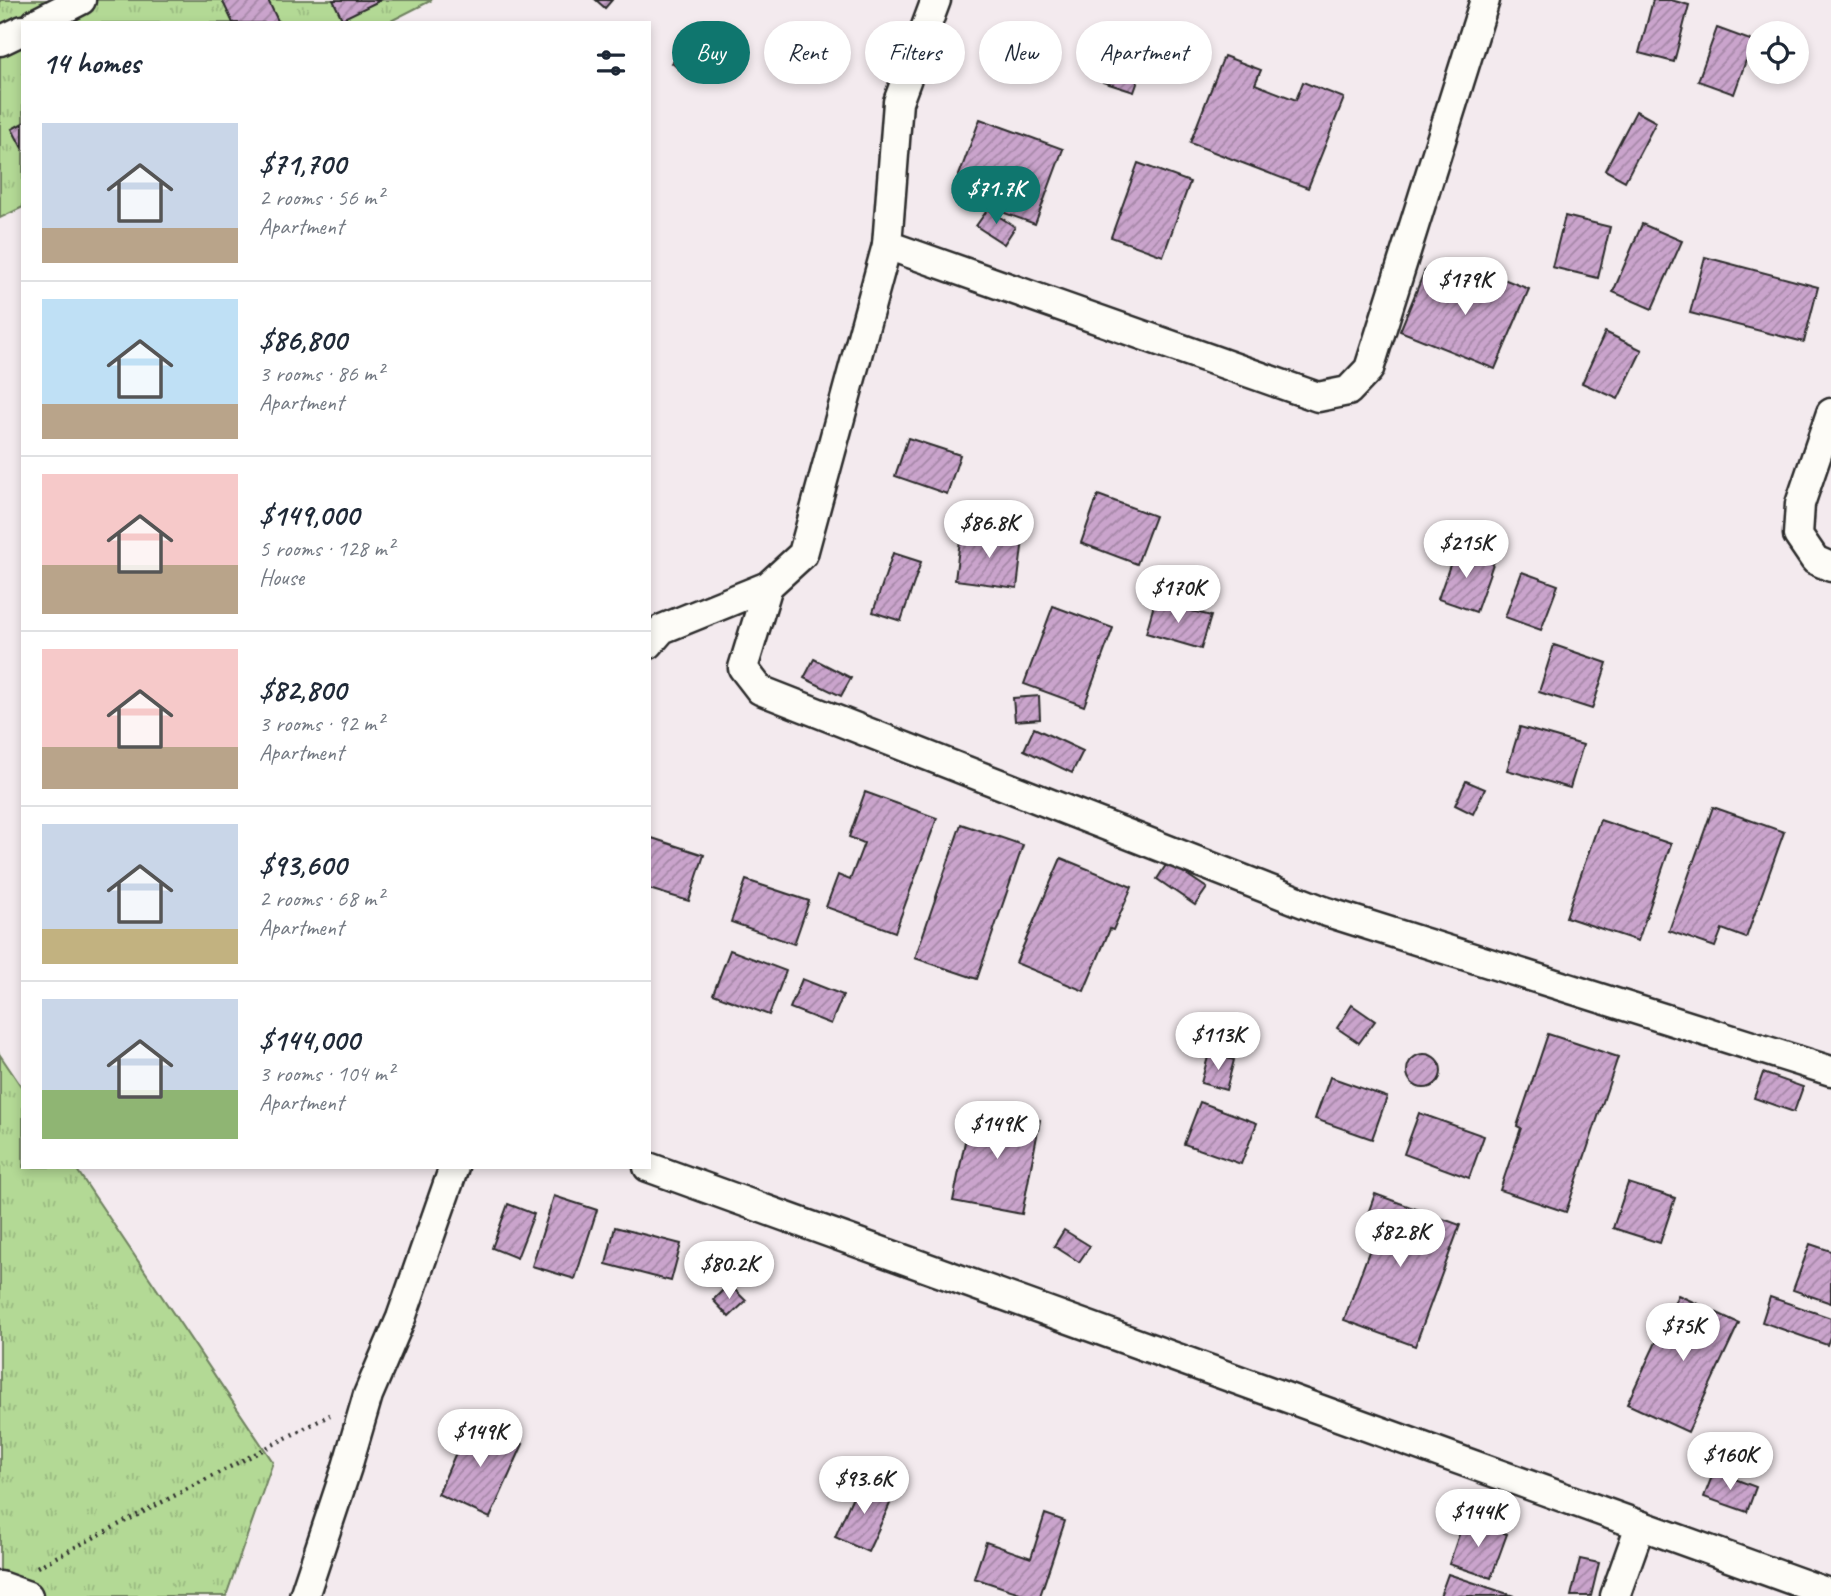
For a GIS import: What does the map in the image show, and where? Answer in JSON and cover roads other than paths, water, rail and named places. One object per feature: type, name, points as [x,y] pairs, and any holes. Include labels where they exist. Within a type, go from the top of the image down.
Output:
[{"type":"street","points":[[40,21],[81,0]]},
{"type":"street","points":[[651,642],[662,629],[768,586],[803,554],[887,245],[898,102],[936,0]]},
{"type":"street","points":[[887,245],[1318,397],[1348,391],[1369,369],[1485,0]]},
{"type":"street","points":[[0,41],[21,31]]},
{"type":"street","points":[[1831,414],[1800,504],[1798,535],[1815,560],[1831,567]]},
{"type":"street","points":[[768,586],[743,668],[760,690],[1324,911],[1831,1071]]},
{"type":"street","points":[[651,1168],[1831,1594]]},
{"type":"street","points":[[304,1596],[368,1395],[401,1318],[453,1169]]},
{"type":"street","points":[[1615,1596],[1640,1526]]},
{"type":"street","points":[[0,1586],[28,1596]]}]
